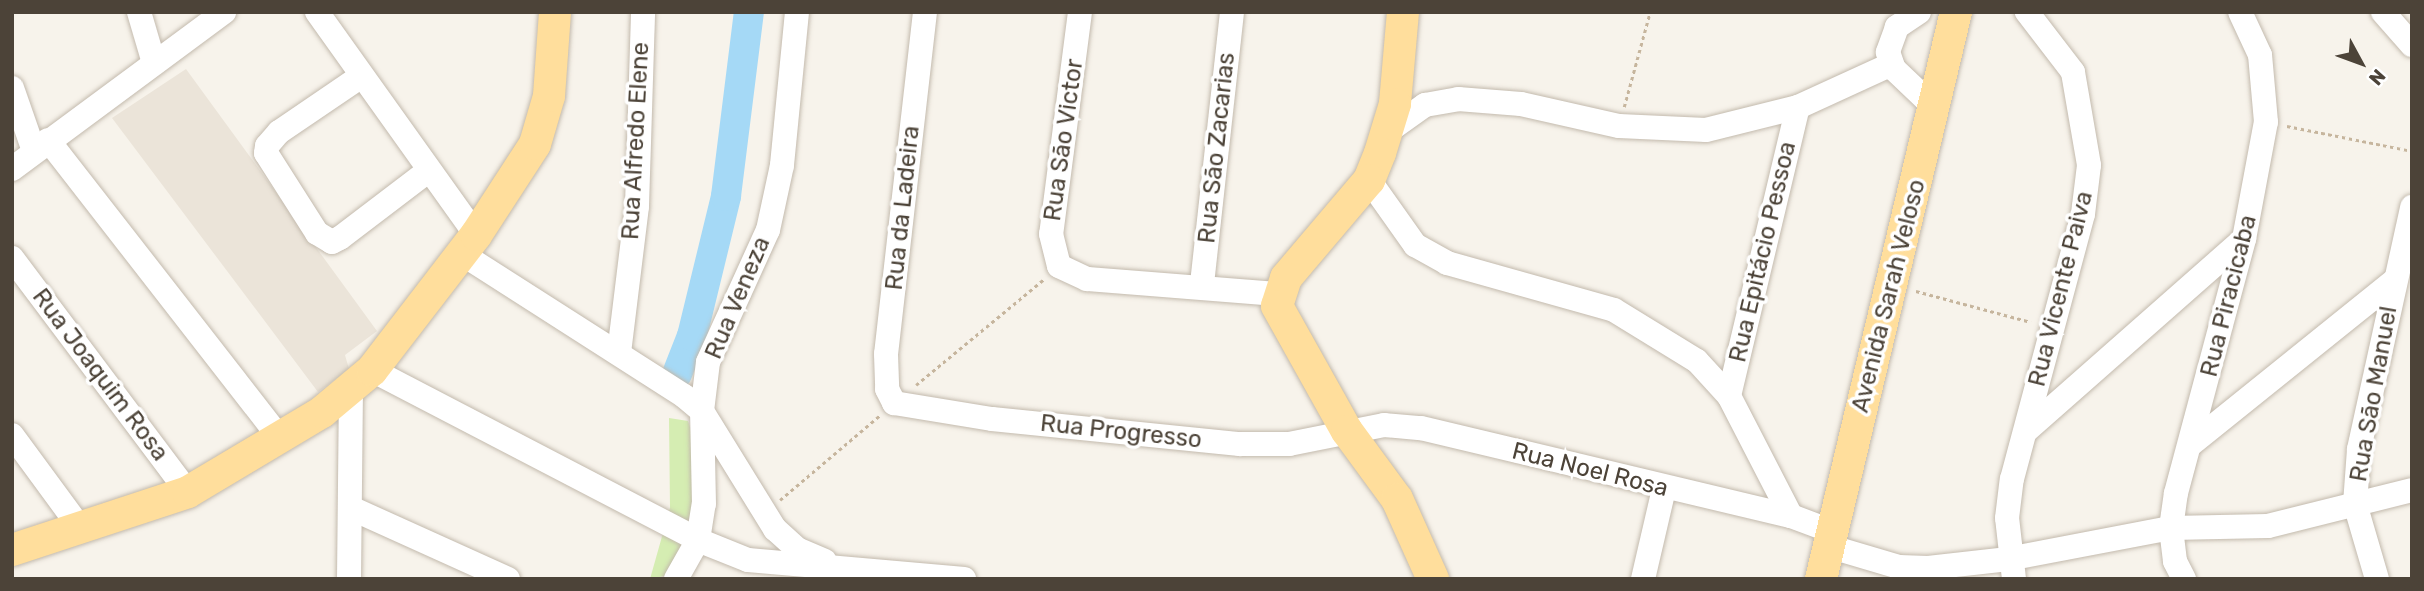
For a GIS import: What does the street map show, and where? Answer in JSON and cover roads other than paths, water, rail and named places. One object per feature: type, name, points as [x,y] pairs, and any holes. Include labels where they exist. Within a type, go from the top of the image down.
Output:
[{"type":"main road","points":[[12,550],[188,492],[280,438],[362,380],[468,244],[535,144],[549,96],[555,12]]},
{"type":"main road","points":[[1403,12],[1395,104],[1369,180],[1277,294],[1285,324],[1347,430],[1397,499],[1433,579]]},
{"type":"main road","name":"Avenida Sarah Veloso","points":[[1821,579],[1956,12]]},
{"type":"street","points":[[139,12],[154,63]]},
{"type":"street","points":[[12,169],[224,12]]},
{"type":"street","points":[[317,12],[428,171],[468,244],[702,411],[775,529],[797,548],[841,566]]},
{"type":"street","name":"Rua Alfredo Elene","points":[[619,353],[637,206],[643,12]]},
{"type":"street","name":"Rua Veneza","points":[[676,579],[698,540],[704,479],[702,411],[708,362],[768,230],[783,151],[797,12]]},
{"type":"street","name":"Rua da Ladeira","points":[[894,402],[887,388],[886,354],[925,12]]},
{"type":"street","name":"Rua São Victor","points":[[1080,12],[1051,234],[1059,266],[1087,279],[1202,284]]},
{"type":"street","name":"Rua São Zacarias","points":[[1202,284],[1232,12]]},
{"type":"street","name":"Rua Vicente Paiva","points":[[2011,569],[2012,479],[2083,214],[2089,165],[2074,72],[2026,12]]},
{"type":"street","name":"Rua Piracicaba","points":[[2184,579],[2175,561],[2171,528],[2244,239],[2266,122],[2260,55],[2240,12]]},
{"type":"street","points":[[2383,12],[2412,45]]},
{"type":"street","points":[[1915,13],[1897,27],[1888,52],[1892,64],[1933,106]]},
{"type":"street","points":[[1387,132],[1425,105],[1458,99],[1521,104],[1619,126],[1706,130],[1798,107],[1892,64]]},
{"type":"street","points":[[360,77],[279,132],[267,146],[266,153],[317,233],[332,242],[340,238],[428,171]]},
{"type":"street","points":[[12,88],[41,145],[280,438]]},
{"type":"street","name":"Rua Epitácio Pessoa","points":[[1729,396],[1798,107]]},
{"type":"street","points":[[1369,180],[1415,245],[1447,263],[1614,310],[1697,361],[1729,396],[1791,516]]},
{"type":"street","name":"Rua São Manuel","points":[[2377,579],[2355,504],[2359,449],[2412,207]]},
{"type":"street","points":[[2027,430],[2244,239]]},
{"type":"street","name":"Rua Joaquim Rosa","points":[[12,258],[188,492]]},
{"type":"street","points":[[2190,445],[2395,280]]},
{"type":"street","points":[[1202,284],[1277,294]]},
{"type":"street","points":[[2351,315],[2385,328]]},
{"type":"street","points":[[349,579],[362,380],[698,540],[748,560],[957,578]]},
{"type":"street","name":"Rua Progresso","points":[[894,402],[992,419],[1240,444],[1290,444],[1347,430]]},
{"type":"street","name":"Rua Noel Rosa","points":[[1347,430],[1384,425],[1421,428],[1664,489],[1791,516],[1830,539],[1899,566],[2011,569],[2171,528],[2268,526],[2412,490]]},
{"type":"street","points":[[12,435],[81,529]]},
{"type":"street","points":[[704,479],[753,493]]},
{"type":"street","points":[[1643,579],[1664,489]]},
{"type":"street","points":[[353,509],[508,579]]},
{"type":"street","points":[[748,560],[770,542],[775,529]]},
{"type":"waterway","points":[[677,374],[692,336],[726,196],[749,12]]}]
